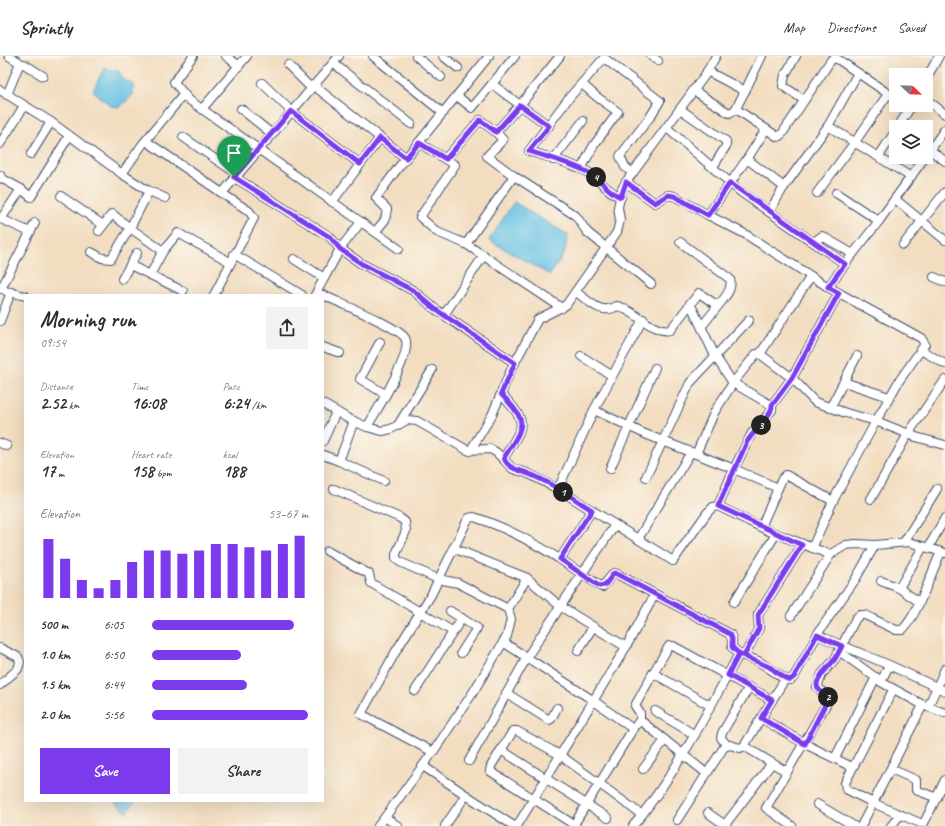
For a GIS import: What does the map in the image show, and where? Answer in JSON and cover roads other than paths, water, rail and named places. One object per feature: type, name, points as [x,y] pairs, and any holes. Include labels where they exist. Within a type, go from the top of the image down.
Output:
[{"type":"street","points":[[9,56],[19,64],[24,64],[44,76]]},
{"type":"street","points":[[193,56],[174,82],[184,94],[202,109],[259,148],[399,249]]},
{"type":"street","points":[[226,56],[239,66]]},
{"type":"street","points":[[202,109],[247,56]]},
{"type":"street","points":[[374,56],[443,113]]},
{"type":"street","points":[[416,56],[441,77]]},
{"type":"street","points":[[443,56],[458,68]]},
{"type":"street","points":[[376,232],[385,220],[386,209],[376,198],[406,158],[489,56]]},
{"type":"street","points":[[457,96],[472,108],[515,56]]},
{"type":"street","points":[[496,132],[560,56]]},
{"type":"street","points":[[470,451],[492,415],[515,363],[538,319],[566,305],[607,247],[617,232],[621,197],[626,182],[680,110],[716,56]]},
{"type":"street","points":[[693,90],[729,113],[732,113],[736,109],[762,56]]},
{"type":"street","points":[[796,56],[785,75],[783,86],[804,100]]},
{"type":"street","points":[[932,68],[939,56]]},
{"type":"street","points":[[621,197],[613,193],[597,178],[581,169],[529,151],[604,58],[660,101],[650,117],[620,156],[625,167],[633,173]]},
{"type":"street","points":[[736,109],[778,136],[782,134],[830,60],[834,58],[888,94],[817,193]]},
{"type":"street","points":[[222,193],[334,59],[411,124]]},
{"type":"street","points":[[19,64],[2,94],[51,122],[122,174],[147,190],[165,198]]},
{"type":"street","points":[[288,65],[312,86],[406,158]]},
{"type":"street","points":[[707,71],[745,91]]},
{"type":"street","points":[[769,212],[784,187],[828,126],[858,73]]},
{"type":"street","points":[[262,83],[291,111],[360,164]]},
{"type":"street","points":[[492,84],[549,126]]},
{"type":"street","points":[[581,169],[594,145],[618,112],[582,84]]},
{"type":"street","points":[[122,174],[146,141],[184,94]]},
{"type":"street","points":[[933,105],[945,114]]},
{"type":"street","points":[[0,144],[24,106]]},
{"type":"street","points":[[241,109],[272,134]]},
{"type":"street","points":[[680,110],[726,141],[726,146],[713,167]]},
{"type":"street","points":[[446,159],[480,120],[496,132],[503,140],[487,156],[514,176],[576,216],[587,232],[651,284]]},
{"type":"street","points":[[553,160],[583,121]]},
{"type":"street","points":[[31,154],[51,122]]},
{"type":"street","points":[[828,126],[911,177]]},
{"type":"street","points":[[667,128],[730,183],[769,212],[845,264]]},
{"type":"street","points":[[708,215],[766,129]]},
{"type":"street","points":[[933,146],[945,130]]},
{"type":"street","points":[[0,175],[1,178],[21,189],[31,197],[69,136]]},
{"type":"street","points":[[183,137],[235,176],[330,237],[340,249],[362,264],[414,291],[444,315],[515,363]]},
{"type":"street","points":[[332,202],[380,138]]},
{"type":"street","points":[[146,141],[249,211],[254,218],[214,294]]},
{"type":"street","points":[[879,156],[889,141]]},
{"type":"street","points":[[419,143],[456,165],[420,217],[437,232],[466,244],[562,308]]},
{"type":"street","points":[[933,157],[945,162]]},
{"type":"street","points":[[747,159],[784,187]]},
{"type":"street","points":[[828,287],[879,221],[920,164]]},
{"type":"street","points":[[466,244],[514,176]]},
{"type":"street","points":[[626,182],[655,203],[668,195],[674,196],[745,234],[828,287],[921,338],[924,344],[922,350],[889,397],[833,501],[812,548]]},
{"type":"street","points":[[21,189],[1,219],[30,232]]},
{"type":"street","points":[[91,252],[102,258],[111,259],[148,194],[147,190]]},
{"type":"street","points":[[903,245],[945,192]]},
{"type":"street","points":[[836,193],[879,221]]},
{"type":"street","points":[[61,196],[101,228],[112,214],[163,251]]},
{"type":"street","points":[[895,199],[945,240]]},
{"type":"street","points":[[319,294],[324,278],[340,249],[361,222]]},
{"type":"street","points":[[24,296],[0,289],[35,223]]},
{"type":"street","points":[[150,275],[163,251],[178,233],[230,262]]},
{"type":"street","points":[[814,242],[822,236],[852,254]]},
{"type":"street","points":[[680,242],[730,279],[732,284],[729,291],[702,326]]},
{"type":"street","points":[[122,279],[137,253]]},
{"type":"street","points":[[234,254],[300,294]]},
{"type":"street","points":[[444,315],[484,255]]},
{"type":"street","points":[[294,259],[324,278]]},
{"type":"street","points":[[130,265],[183,291]]},
{"type":"street","points":[[638,539],[693,453],[715,411],[733,383],[753,356],[760,354],[811,276]]},
{"type":"street","points":[[934,276],[945,282]]},
{"type":"street","points":[[0,321],[11,292]]},
{"type":"street","points":[[576,292],[603,310],[610,310],[617,306],[624,307],[660,330],[670,330],[699,293],[718,306]]},
{"type":"street","points":[[718,506],[747,442],[772,410],[772,405],[792,378],[839,293]]},
{"type":"street","points":[[324,296],[382,323],[402,334],[406,338],[407,344],[403,361],[367,427]]},
{"type":"street","points":[[690,303],[715,356],[733,383],[772,405]]},
{"type":"street","points":[[558,489],[611,375],[642,319]]},
{"type":"street","points":[[646,477],[690,383],[749,320]]},
{"type":"street","points":[[380,342],[360,379],[385,394]]},
{"type":"street","points":[[324,347],[340,353]]},
{"type":"street","points":[[922,350],[945,364]]},
{"type":"street","points":[[760,354],[792,378],[816,402],[830,408],[876,421],[908,434],[943,444],[945,435]]},
{"type":"street","points":[[581,356],[611,375]]},
{"type":"street","points":[[830,408],[857,356]]},
{"type":"street","points":[[610,469],[655,368]]},
{"type":"street","points":[[398,426],[432,370]]},
{"type":"street","points":[[871,499],[908,434],[945,380]]},
{"type":"street","points":[[844,382],[889,397]]},
{"type":"street","points":[[501,394],[522,418],[518,434],[504,458]]},
{"type":"street","points":[[324,405],[367,427],[382,431],[398,426],[407,420],[417,421],[470,451],[490,449],[504,458],[505,462],[513,469],[527,473],[558,489],[673,561],[707,513],[713,507],[718,506],[776,534],[802,545],[831,554]]},
{"type":"street","points":[[594,410],[662,441],[778,488]]},
{"type":"street","points":[[324,439],[336,412]]},
{"type":"street","points":[[339,461],[354,421]]},
{"type":"street","points":[[324,455],[384,481]]},
{"type":"street","points":[[762,527],[782,479],[786,475],[833,501]]},
{"type":"street","points":[[334,489],[400,518],[405,522],[406,531],[398,548],[396,558],[400,562],[438,579],[458,583],[508,609],[511,619],[503,642],[472,694],[434,752],[378,826]]},
{"type":"street","points":[[904,542],[937,489]]},
{"type":"street","points":[[560,559],[592,510]]},
{"type":"street","points":[[434,752],[361,714],[421,612],[469,518],[474,517],[516,533],[602,586],[614,573],[617,574],[730,634],[732,639],[732,647],[742,655],[771,668],[785,679],[790,680],[794,677],[817,635],[855,580],[876,545]]},
{"type":"street","points":[[899,588],[945,518]]},
{"type":"street","points":[[469,761],[527,657],[615,525]]},
{"type":"street","points":[[734,602],[776,534]]},
{"type":"street","points":[[791,616],[831,554],[846,545],[876,545],[904,542],[943,552],[908,625],[902,630],[896,630],[860,614],[856,618],[835,659],[822,674],[817,683],[819,690],[827,696],[828,699],[805,744],[766,808],[792,826]]},
{"type":"street","points":[[633,826],[662,789],[684,754],[728,675],[759,628],[758,615],[802,545]]},
{"type":"street","points":[[453,548],[527,578],[560,606],[626,647]]},
{"type":"street","points":[[327,551],[369,574],[371,583],[452,631]]},
{"type":"street","points":[[508,609],[527,578]]},
{"type":"street","points":[[881,581],[899,588],[919,602]]},
{"type":"street","points":[[423,766],[515,826],[534,800],[594,701],[655,594]]},
{"type":"street","points":[[450,611],[477,629],[461,653]]},
{"type":"street","points":[[415,691],[452,631],[462,618]]},
{"type":"street","points":[[578,651],[593,627]]},
{"type":"street","points":[[817,635],[840,648],[893,690],[925,706],[945,713]]},
{"type":"street","points":[[503,642],[594,701],[633,729]]},
{"type":"street","points":[[642,815],[599,785],[560,755],[515,730],[491,766],[490,771],[574,826],[588,805],[599,785],[633,729],[640,720],[640,713],[634,706],[669,646],[673,646],[772,700]]},
{"type":"street","points":[[0,648],[18,657],[22,667],[0,685]]},
{"type":"street","points":[[840,648],[889,665],[941,689]]},
{"type":"street","points":[[835,758],[879,679],[889,665]]},
{"type":"street","points":[[861,826],[925,706],[941,689],[945,669]]},
{"type":"street","points":[[653,673],[711,706]]},
{"type":"street","points":[[749,687],[722,733],[721,738],[727,745],[740,748],[744,746],[785,679]]},
{"type":"street","points":[[893,690],[852,767],[845,786],[850,792],[873,803],[920,823],[924,823],[945,780]]},
{"type":"street","points":[[506,693],[549,720],[557,708]]},
{"type":"street","points":[[655,711],[695,735]]},
{"type":"street","points":[[761,718],[805,744],[852,767]]},
{"type":"street","points":[[640,720],[706,773]]},
{"type":"street","points":[[643,769],[665,740]]},
{"type":"street","points":[[677,820],[706,773],[727,745]]},
{"type":"street","points":[[744,746],[787,772]]},
{"type":"street","points":[[501,750],[608,818]]},
{"type":"street","points":[[708,813],[726,825],[772,763]]},
{"type":"street","points":[[891,769],[916,780],[916,790],[937,798]]},
{"type":"street","points":[[445,826],[466,795]]},
{"type":"street","points":[[817,804],[854,826]]},
{"type":"street","points":[[891,826],[900,815]]},
{"type":"street","points":[[385,817],[398,826]]},
{"type":"water","points":[[104,68],[119,71],[123,79],[134,85],[133,95],[120,107],[111,106],[93,91]]},
{"type":"water","points":[[514,202],[568,235],[564,254],[550,275],[489,240]]},
{"type":"water","points":[[114,802],[134,802],[127,813]]}]
